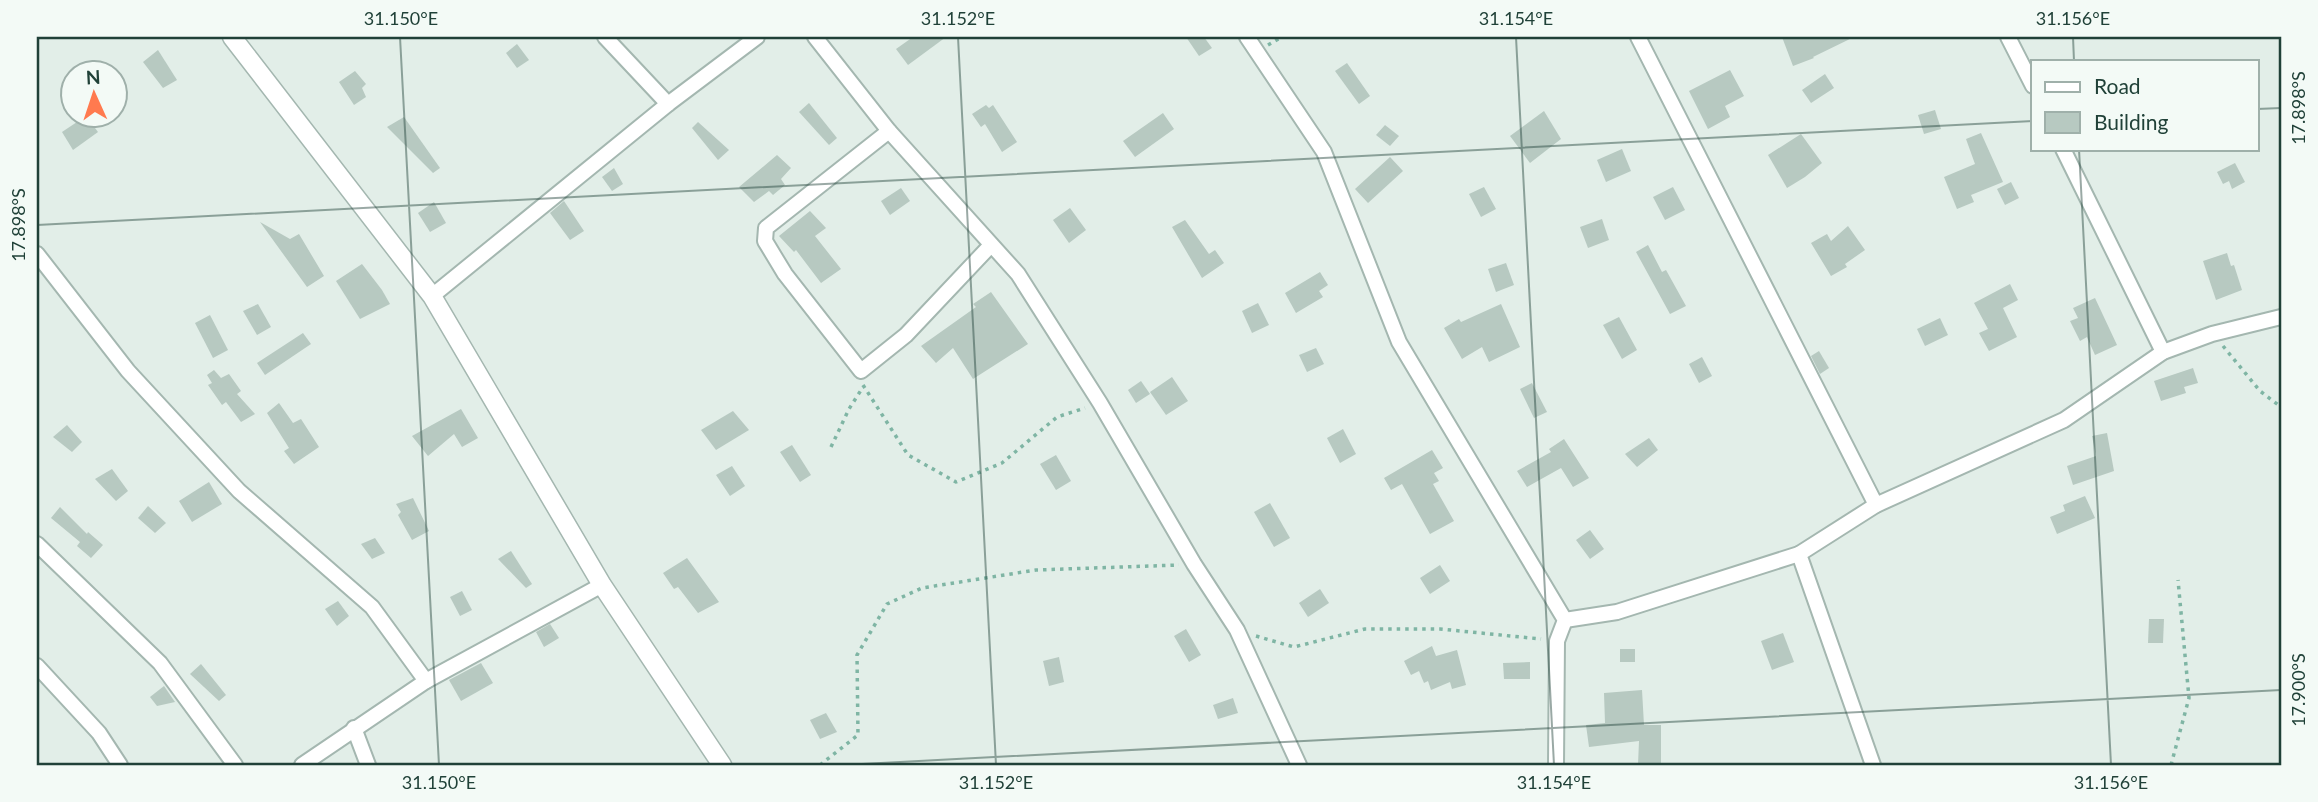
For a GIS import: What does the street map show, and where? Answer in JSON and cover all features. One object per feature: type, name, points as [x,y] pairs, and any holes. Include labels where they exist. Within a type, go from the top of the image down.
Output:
[{"type":"street","points":[[232,37],[432,296],[602,585],[722,765]]},
{"type":"street","points":[[605,37],[668,104]]},
{"type":"street","points":[[432,296],[668,104],[757,37]]},
{"type":"street","points":[[815,37],[888,131],[1018,274],[1100,403],[1194,564],[1237,630],[1299,765]]},
{"type":"street","points":[[1247,37],[1324,152],[1399,342],[1565,620]]},
{"type":"street","points":[[1638,37],[1876,505]]},
{"type":"street","points":[[2008,37],[2031,82]]},
{"type":"street","points":[[888,131],[766,228],[765,241],[785,274],[861,371],[906,335],[991,245]]},
{"type":"street","points":[[2063,150],[2163,352]]},
{"type":"street","points":[[37,254],[128,372],[239,491],[372,607],[426,681]]},
{"type":"street","points":[[1565,620],[1617,612],[1799,554],[1876,505],[2064,420],[2163,352],[2212,334],[2281,317]]},
{"type":"street","points":[[37,544],[160,663],[235,765]]},
{"type":"street","points":[[1799,554],[1873,765]]},
{"type":"street","points":[[302,765],[426,681],[602,585]]},
{"type":"street","points":[[1556,765],[1557,641],[1565,620]]},
{"type":"street","points":[[37,666],[99,733],[120,765]]},
{"type":"street","points":[[354,728],[368,765]]},
{"type":"path","points":[[2212,334],[2260,391],[2281,407]]},
{"type":"path","points":[[861,371],[863,387],[908,455],[956,482],[1002,463],[1057,417],[1100,403]]},
{"type":"path","points":[[831,447],[849,408],[863,387]]},
{"type":"path","points":[[820,765],[858,735],[857,655],[887,604],[922,588],[1036,570],[1194,564]]},
{"type":"path","points":[[2171,765],[2189,698],[2178,580]]},
{"type":"path","points":[[1237,630],[1294,647],[1365,629],[1440,629],[1557,641]]},
{"type":"building","points":[[913,37],[946,37],[908,65],[896,49]]},
{"type":"building","points":[[1186,37],[1204,37],[1212,48],[1199,56]]},
{"type":"building","points":[[1782,37],[1854,37],[1793,66]]},
{"type":"building","points":[[517,44],[529,60],[517,68],[506,53]]},
{"type":"building","points":[[158,50],[177,80],[163,88],[143,62]]},
{"type":"building","points":[[1347,63],[1370,96],[1359,104],[1335,71]]},
{"type":"building","points":[[1730,70],[1744,96],[1725,106],[1730,117],[1708,129],[1689,91]]},
{"type":"building","points":[[355,71],[366,84],[362,88],[366,97],[354,105],[339,82]]},
{"type":"building","points":[[1825,74],[1834,88],[1811,103],[1802,90]]},
{"type":"building","points":[[809,103],[837,138],[829,145],[799,112]]},
{"type":"building","points":[[986,105],[989,108],[993,105],[1017,142],[1002,152],[985,124],[981,127],[972,114]]},
{"type":"building","points":[[1935,110],[1941,129],[1924,134],[1918,115]]},
{"type":"building","points":[[1544,111],[1561,139],[1530,163],[1510,136]]},
{"type":"building","points":[[1163,113],[1174,129],[1135,157],[1123,141]]},
{"type":"building","points":[[404,117],[440,168],[433,173],[387,127]]},
{"type":"building","points":[[698,122],[729,150],[718,160],[692,128]]},
{"type":"building","points":[[1385,125],[1399,136],[1390,146],[1376,135]]},
{"type":"building","points":[[96,130],[98,132],[73,150],[62,132]]},
{"type":"building","points":[[1981,133],[2003,182],[1971,195],[1974,202],[1957,209],[1944,177],[1975,164],[1966,139]]},
{"type":"building","points":[[1801,134],[1822,163],[1787,188],[1768,155]]},
{"type":"building","points":[[1622,149],[1631,171],[1606,182],[1597,160]]},
{"type":"building","points":[[777,155],[791,168],[781,179],[785,185],[773,195],[769,191],[754,202],[739,187]]},
{"type":"building","points":[[1390,157],[1403,171],[1368,203],[1355,189]]},
{"type":"building","points":[[2235,163],[2245,182],[2232,189],[2229,181],[2223,184],[2217,172]]},
{"type":"building","points":[[614,168],[623,184],[612,191],[602,177]]},
{"type":"building","points":[[2011,182],[2019,198],[2005,205],[1997,189]]},
{"type":"building","points":[[1484,187],[1496,209],[1481,217],[1469,194]]},
{"type":"building","points":[[1673,187],[1685,210],[1665,220],[1653,197]]},
{"type":"building","points":[[901,188],[910,201],[890,215],[881,201]]},
{"type":"building","points":[[564,201],[584,231],[570,240],[550,213]]},
{"type":"building","points":[[434,202],[446,223],[430,232],[418,213]]},
{"type":"building","points":[[1070,208],[1086,230],[1069,243],[1053,220]]},
{"type":"building","points":[[810,211],[826,228],[815,236],[841,269],[821,283],[796,250],[794,252],[779,236]]},
{"type":"building","points":[[1602,219],[1609,240],[1588,248],[1580,227]]},
{"type":"building","points":[[1185,220],[1209,254],[1215,250],[1224,263],[1202,278],[1172,227]]},
{"type":"building","points":[[260,222],[290,239],[299,234],[324,276],[307,287]]},
{"type":"building","points":[[1848,226],[1865,250],[1845,264],[1847,267],[1831,276],[1811,243],[1827,234],[1831,241]]},
{"type":"building","points":[[1648,245],[1662,272],[1666,270],[1686,306],[1670,314],[1636,252]]},
{"type":"building","points":[[2227,253],[2242,290],[2216,300],[2203,261]]},
{"type":"building","points":[[1506,263],[1514,285],[1496,292],[1488,269]]},
{"type":"building","points":[[362,264],[390,304],[360,319],[336,281]]},
{"type":"building","points":[[1320,272],[1328,285],[1319,291],[1323,297],[1296,313],[1285,293]]},
{"type":"building","points":[[2010,284],[2018,300],[2003,308],[2017,337],[1989,351],[1979,333],[1988,329],[1974,303]]},
{"type":"building","points":[[991,292],[1028,344],[973,379],[953,348],[936,363],[921,346],[976,307],[973,304]]},
{"type":"building","points":[[2095,298],[2117,345],[2095,355],[2087,337],[2080,341],[2070,321],[2078,318],[2073,308]]},
{"type":"building","points":[[1258,303],[1269,325],[1252,333],[1242,311]]},
{"type":"building","points":[[258,304],[271,327],[257,335],[243,311]]},
{"type":"building","points":[[1501,304],[1520,347],[1489,362],[1482,347],[1462,359],[1444,328],[1459,319],[1461,322]]},
{"type":"building","points":[[210,315],[228,350],[213,358],[195,323]]},
{"type":"building","points":[[1619,317],[1637,350],[1622,359],[1603,325]]},
{"type":"building","points":[[1940,318],[1948,335],[1925,346],[1917,329]]},
{"type":"building","points":[[303,333],[311,344],[265,375],[257,363]]},
{"type":"building","points":[[1316,348],[1324,364],[1307,372],[1299,355]]},
{"type":"building","points":[[1819,351],[1829,368],[1820,374],[1811,356]]},
{"type":"building","points":[[1702,357],[1712,376],[1699,383],[1689,364]]},
{"type":"building","points":[[2193,368],[2198,383],[2184,387],[2186,393],[2161,401],[2154,381]]},
{"type":"building","points":[[214,370],[221,378],[229,374],[241,391],[237,394],[255,414],[241,422],[226,402],[222,405],[208,385],[212,383],[207,375]]},
{"type":"building","points":[[1172,377],[1188,401],[1166,415],[1150,392]]},
{"type":"building","points":[[1141,381],[1150,394],[1136,403],[1128,390]]},
{"type":"building","points":[[1532,383],[1547,412],[1534,418],[1520,389]]},
{"type":"building","points":[[279,403],[293,423],[301,419],[319,447],[294,464],[284,451],[289,448],[267,413]]},
{"type":"building","points":[[461,409],[478,438],[462,447],[454,434],[428,456],[412,436]]},
{"type":"building","points":[[733,411],[749,430],[716,450],[701,430]]},
{"type":"building","points":[[67,425],[82,442],[72,452],[53,437]]},
{"type":"building","points":[[1343,429],[1356,454],[1340,463],[1327,438]]},
{"type":"building","points":[[2107,433],[2114,471],[2073,485],[2067,466],[2096,456],[2092,436]]},
{"type":"building","points":[[1649,438],[1658,450],[1637,467],[1625,454]]},
{"type":"building","points":[[1564,439],[1589,478],[1573,487],[1561,468],[1527,487],[1517,471],[1551,452],[1549,449]]},
{"type":"building","points":[[792,445],[811,475],[800,482],[780,452]]},
{"type":"building","points":[[1432,450],[1443,468],[1434,473],[1439,481],[1433,484],[1454,521],[1430,534],[1402,484],[1391,490],[1384,478]]},
{"type":"building","points":[[1056,455],[1071,481],[1056,490],[1040,464]]},
{"type":"building","points":[[732,466],[745,486],[730,496],[716,475]]},
{"type":"building","points":[[112,469],[128,491],[116,501],[95,479]]},
{"type":"building","points":[[209,482],[222,504],[192,522],[179,501]]},
{"type":"building","points":[[2085,496],[2095,518],[2057,534],[2050,517],[2065,511],[2063,505]]},
{"type":"building","points":[[413,498],[429,531],[412,540],[398,515],[401,512],[396,504]]},
{"type":"building","points":[[1270,503],[1290,538],[1274,547],[1254,512]]},
{"type":"building","points":[[148,506],[166,523],[155,533],[138,518]]},
{"type":"building","points":[[60,507],[87,534],[88,532],[103,545],[91,558],[77,546],[80,542],[51,518]]},
{"type":"building","points":[[1590,530],[1604,549],[1590,559],[1576,540]]},
{"type":"building","points":[[375,538],[385,553],[372,559],[361,544]]},
{"type":"building","points":[[511,551],[532,584],[526,588],[498,559]]},
{"type":"building","points":[[687,558],[719,602],[698,613],[678,587],[674,589],[663,573]]},
{"type":"building","points":[[1440,565],[1450,581],[1430,594],[1420,578]]},
{"type":"building","points":[[1320,589],[1329,603],[1308,617],[1299,603]]},
{"type":"building","points":[[462,591],[472,610],[460,616],[450,597]]},
{"type":"building","points":[[338,601],[349,616],[337,626],[325,609]]},
{"type":"building","points":[[2149,619],[2164,619],[2163,643],[2148,643]]},
{"type":"building","points":[[550,624],[559,638],[544,647],[536,632]]},
{"type":"building","points":[[1186,629],[1201,655],[1189,662],[1174,636]]},
{"type":"building","points":[[1783,633],[1794,662],[1772,670],[1761,641]]},
{"type":"building","points":[[1432,646],[1436,656],[1457,650],[1466,685],[1452,689],[1450,682],[1431,690],[1428,681],[1424,683],[1419,671],[1411,675],[1404,661]]},
{"type":"building","points":[[1620,649],[1635,649],[1635,662],[1620,662]]},
{"type":"building","points":[[1059,657],[1064,682],[1049,686],[1043,661]]},
{"type":"building","points":[[1530,662],[1530,679],[1504,679],[1503,663]]},
{"type":"building","points":[[481,663],[493,683],[461,701],[449,680]]},
{"type":"building","points":[[201,664],[226,695],[219,701],[190,674]]},
{"type":"building","points":[[164,686],[175,702],[157,706],[150,697]]},
{"type":"building","points":[[1642,690],[1644,725],[1661,725],[1661,765],[1638,765],[1639,741],[1589,747],[1586,725],[1605,723],[1604,693]]},
{"type":"building","points":[[1233,698],[1238,713],[1218,719],[1213,705]]},
{"type":"building","points":[[826,713],[837,732],[820,739],[810,720]]}]
